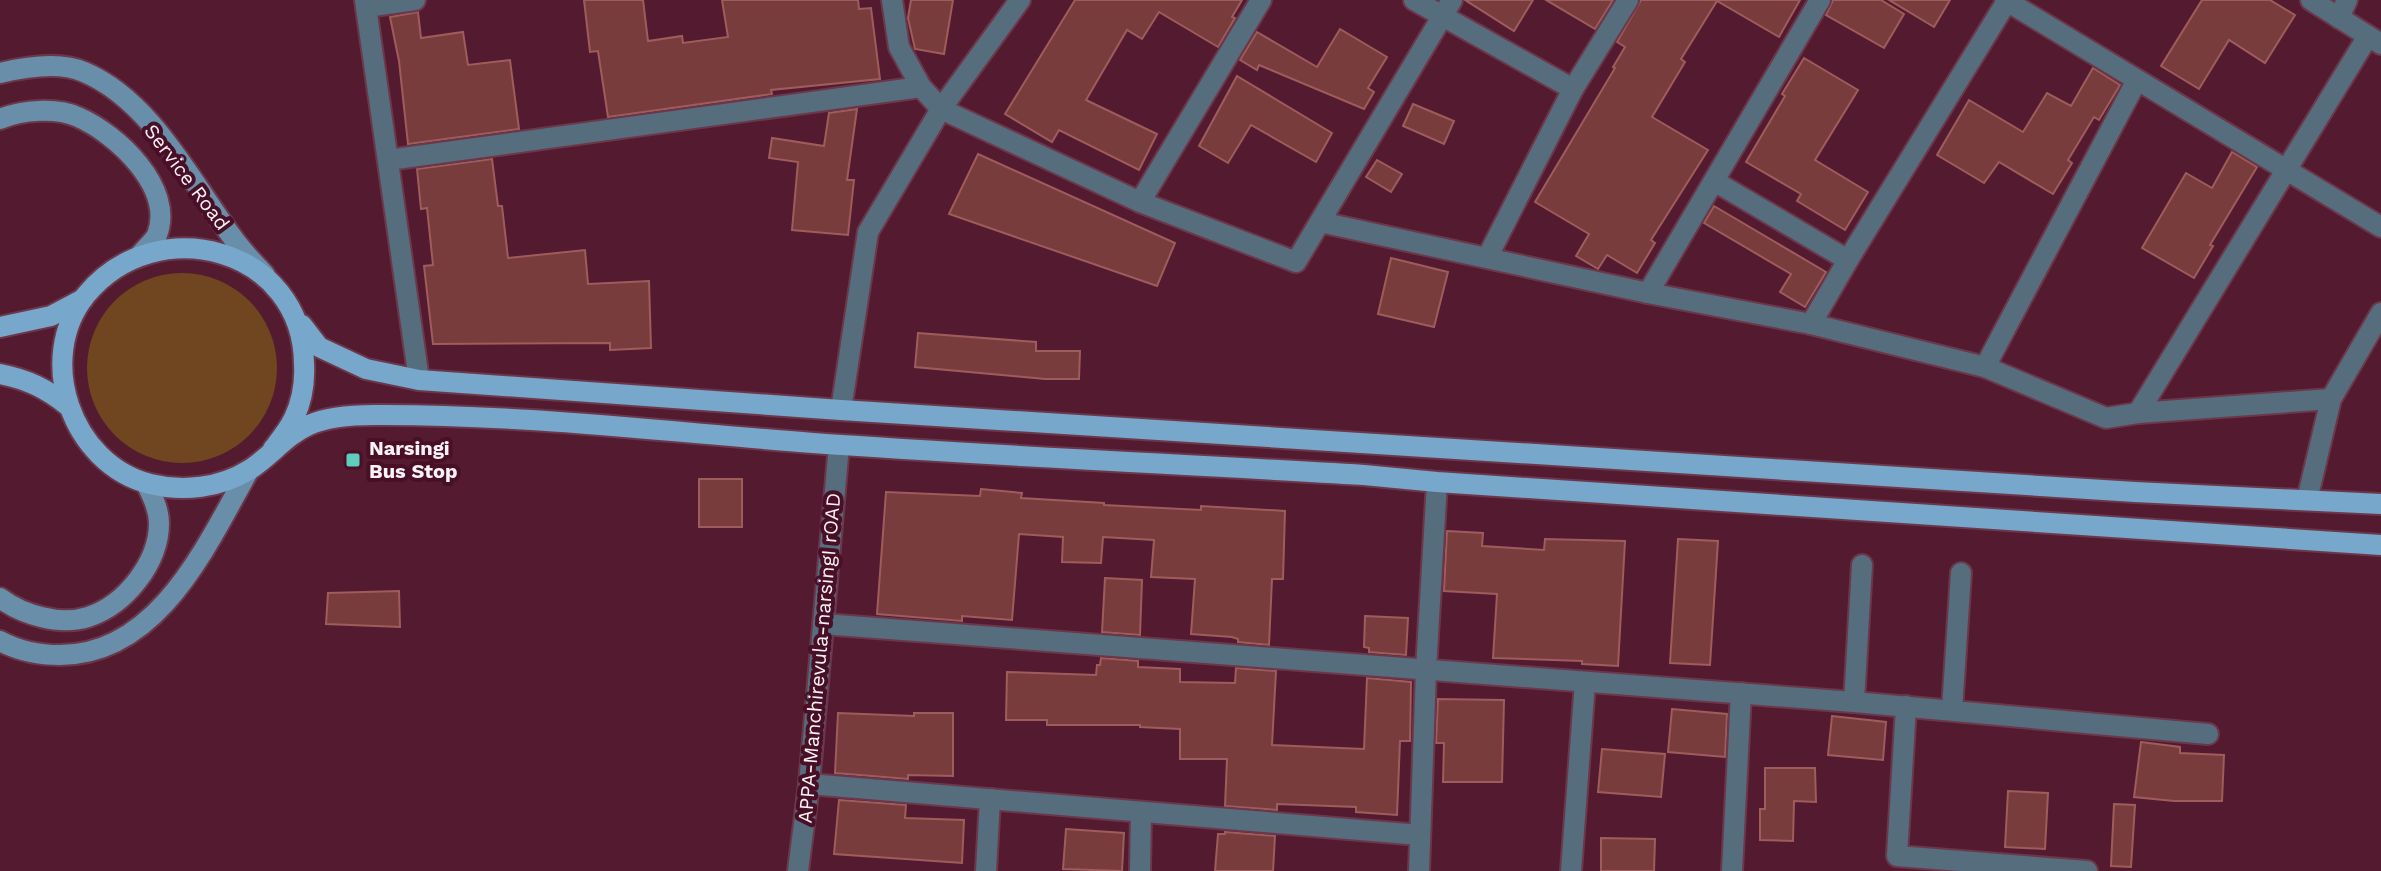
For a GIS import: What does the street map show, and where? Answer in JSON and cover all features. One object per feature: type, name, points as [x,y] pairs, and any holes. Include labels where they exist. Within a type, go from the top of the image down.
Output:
[{"type":"main road","name":"Service Road","points":[[0,73],[47,66],[82,71],[121,95],[166,142],[233,239],[273,285]]},
{"type":"main road","name":"Service Road","points":[[0,119],[12,114],[42,111],[77,116],[133,155],[158,195],[160,211],[156,235],[141,254]]},
{"type":"main road","points":[[2381,504],[2135,492],[841,410],[419,380],[366,369],[319,347],[273,285],[234,257],[188,246],[141,254],[108,272],[83,299],[66,333],[61,370],[68,406],[85,440],[112,466],[146,483],[181,489],[216,484],[249,470],[310,424],[360,415],[431,415],[839,445],[1364,475],[2381,545]]},
{"type":"main road","points":[[0,327],[51,316],[83,299]]},
{"type":"main road","points":[[273,449],[294,419],[305,384],[304,347],[292,312]]},
{"type":"main road","points":[[0,374],[45,388],[68,406]]},
{"type":"main road","points":[[0,641],[41,655],[73,655],[99,649],[126,636],[147,621],[194,564],[249,470]]},
{"type":"main road","points":[[0,598],[35,615],[63,620],[88,617],[111,604],[130,588],[145,569],[155,547],[159,523],[155,502],[146,483]]},
{"type":"street","points":[[415,0],[365,4],[419,380]]},
{"type":"street","points":[[892,0],[899,47],[921,87],[941,109],[1140,202],[1296,262],[1447,9]]},
{"type":"street","points":[[841,410],[868,232],[941,109],[1020,0]]},
{"type":"street","points":[[1140,202],[1261,0]]},
{"type":"street","points":[[1414,0],[1447,9],[1573,89]]},
{"type":"street","points":[[1488,256],[1573,89],[1628,0]]},
{"type":"street","points":[[1648,293],[1820,0]]},
{"type":"street","points":[[1811,324],[2006,0],[2381,227]]},
{"type":"street","points":[[2138,413],[2286,168],[2375,40],[2343,9],[2311,0]]},
{"type":"street","points":[[1985,367],[2137,80]]},
{"type":"street","points":[[388,160],[921,87]]},
{"type":"street","points":[[1714,181],[1848,260]]},
{"type":"street","points":[[1320,222],[1648,293],[1811,324],[1985,367],[2106,418],[2331,399]]},
{"type":"street","points":[[2307,500],[2331,399],[2381,313]]},
{"type":"street","name":"APPA-Manchirevula-narsingI rOAD","points":[[798,871],[809,784],[839,445]]},
{"type":"street","points":[[1419,871],[1437,482]]},
{"type":"street","points":[[1854,702],[1862,565]]},
{"type":"street","points":[[1952,710],[1961,573]]},
{"type":"street","points":[[823,624],[1906,706],[2208,734]]},
{"type":"street","points":[[1571,871],[1585,682]]},
{"type":"street","points":[[1732,871],[1741,693]]},
{"type":"street","points":[[1906,706],[1896,864],[2087,871]]},
{"type":"street","points":[[809,784],[1420,835]]},
{"type":"street","points":[[986,871],[990,799]]},
{"type":"street","points":[[1140,871],[1141,812]]},
{"type":"shaded area","points":[[182,273],[218,281],[235,289],[249,301],[261,315],[269,332],[277,368],[269,404],[261,421],[249,435],[235,447],[218,455],[182,463],[146,455],[129,447],[115,435],[103,421],[95,404],[87,368],[95,332],[103,315],[115,301],[129,289],[146,281]]},
{"type":"building","points":[[584,0],[643,0],[648,41],[682,36],[683,43],[728,37],[722,0],[858,0],[859,9],[871,8],[880,79],[771,90],[772,94],[608,117],[598,51],[590,52]]},
{"type":"building","points":[[911,0],[953,0],[944,54],[915,49],[908,18]]},
{"type":"building","points":[[1075,0],[1242,0],[1218,47],[1159,12],[1142,39],[1127,30],[1086,100],[1157,134],[1139,170],[1059,130],[1052,142],[1005,114]]},
{"type":"building","points":[[1465,0],[1533,0],[1514,31]]},
{"type":"building","points":[[1546,0],[1613,0],[1595,29]]},
{"type":"building","points":[[1641,0],[1800,0],[1779,37],[1717,1],[1681,59],[1685,62],[1652,117],[1708,150],[1651,240],[1655,243],[1637,273],[1607,255],[1598,269],[1576,256],[1589,234],[1535,202],[1615,68],[1625,47],[1617,42]]},
{"type":"building","points":[[1833,0],[1881,0],[1904,14],[1884,48],[1826,15]]},
{"type":"building","points":[[1889,0],[1950,0],[1934,27]]},
{"type":"building","points":[[2202,0],[2270,0],[2295,15],[2265,63],[2229,40],[2199,89],[2161,66]]},
{"type":"building","points":[[418,12],[421,38],[463,32],[468,65],[510,60],[519,129],[408,144],[399,61],[390,17]]},
{"type":"building","points":[[1340,29],[1387,57],[1368,88],[1374,92],[1364,109],[1259,65],[1257,70],[1240,60],[1257,32],[1317,67]]},
{"type":"building","points":[[1804,58],[1858,90],[1815,160],[1868,192],[1845,230],[1797,201],[1801,194],[1746,162]]},
{"type":"building","points":[[2093,68],[2120,85],[2099,120],[2094,117],[2068,160],[2072,163],[2053,194],[1999,162],[1984,183],[1937,155],[1969,100],[2023,132],[2047,93],[2071,106]]},
{"type":"building","points":[[1237,76],[1332,133],[1316,162],[1251,125],[1228,163],[1199,146]]},
{"type":"building","points":[[1413,104],[1454,121],[1444,144],[1403,126]]},
{"type":"building","points":[[857,109],[847,180],[854,180],[848,235],[792,230],[798,162],[769,158],[772,138],[824,146],[829,113]]},
{"type":"building","points":[[2232,152],[2257,167],[2194,278],[2142,248],[2186,173],[2212,188]]},
{"type":"building","points":[[978,154],[1175,243],[1157,286],[949,214]]},
{"type":"building","points":[[492,159],[508,258],[585,250],[588,284],[649,281],[651,348],[610,350],[610,343],[433,344],[424,266],[433,265],[427,208],[421,209],[417,169]]},
{"type":"building","points":[[1377,160],[1402,174],[1391,192],[1366,177]]},
{"type":"building","points":[[1714,206],[1826,272],[1805,307],[1780,292],[1791,274],[1704,223]]},
{"type":"building","points":[[1391,258],[1448,272],[1434,327],[1378,314]]},
{"type":"building","points":[[918,333],[1036,342],[1036,351],[1080,351],[1079,379],[1045,379],[915,367]]},
{"type":"building","points":[[699,479],[742,479],[742,527],[699,527]]},
{"type":"building","points":[[981,489],[1022,493],[1021,498],[1104,505],[1285,511],[1283,579],[1272,579],[1269,645],[1238,642],[1232,637],[1191,634],[1195,579],[1151,577],[1154,540],[1103,537],[1101,563],[1062,562],[1063,537],[1019,534],[1012,620],[962,616],[962,621],[877,614],[886,492],[980,496]]},
{"type":"building","points":[[1447,531],[1483,533],[1482,546],[1544,550],[1545,539],[1625,541],[1618,666],[1582,664],[1582,661],[1493,658],[1497,594],[1444,591]]},
{"type":"building","points":[[1678,539],[1718,541],[1710,665],[1670,663]]},
{"type":"building","points":[[1105,578],[1142,580],[1140,635],[1102,632]]},
{"type":"building","points":[[399,591],[400,627],[326,624],[328,593]]},
{"type":"building","points":[[1365,616],[1408,618],[1406,655],[1369,652],[1369,648],[1364,647]]},
{"type":"building","points":[[1101,658],[1138,661],[1138,667],[1180,669],[1180,682],[1235,683],[1236,668],[1276,671],[1272,745],[1364,749],[1367,678],[1411,682],[1410,741],[1400,741],[1397,815],[1356,812],[1356,807],[1277,804],[1277,810],[1225,806],[1227,759],[1180,759],[1180,729],[1140,725],[1047,725],[1047,720],[1006,720],[1007,672],[1096,675]]},
{"type":"building","points":[[1438,699],[1504,700],[1502,782],[1443,782],[1444,743],[1436,743]]},
{"type":"building","points":[[1672,709],[1727,714],[1725,757],[1668,752]]},
{"type":"building","points":[[838,713],[914,716],[914,713],[953,713],[953,776],[908,775],[908,779],[835,773]]},
{"type":"building","points":[[1832,716],[1886,722],[1883,760],[1828,755]]},
{"type":"building","points":[[2141,742],[2180,747],[2180,753],[2224,755],[2222,801],[2134,797]]},
{"type":"building","points":[[1602,749],[1665,754],[1661,797],[1598,792]]},
{"type":"building","points":[[1765,768],[1815,768],[1816,802],[1794,801],[1793,841],[1760,840],[1760,809],[1765,809]]},
{"type":"building","points":[[2008,791],[2048,793],[2045,849],[2005,847]]},
{"type":"building","points":[[839,800],[906,805],[905,818],[964,820],[962,863],[834,854]]},
{"type":"building","points":[[2114,804],[2135,805],[2131,867],[2111,866]]},
{"type":"building","points":[[1066,829],[1124,833],[1122,871],[1063,869]]},
{"type":"building","points":[[1218,834],[1275,836],[1273,871],[1215,871]]},
{"type":"building","points":[[1601,838],[1655,839],[1654,871],[1601,871]]},
{"type":"place","name":"Narsingi Bus Stop","points":[[353,460]]}]
